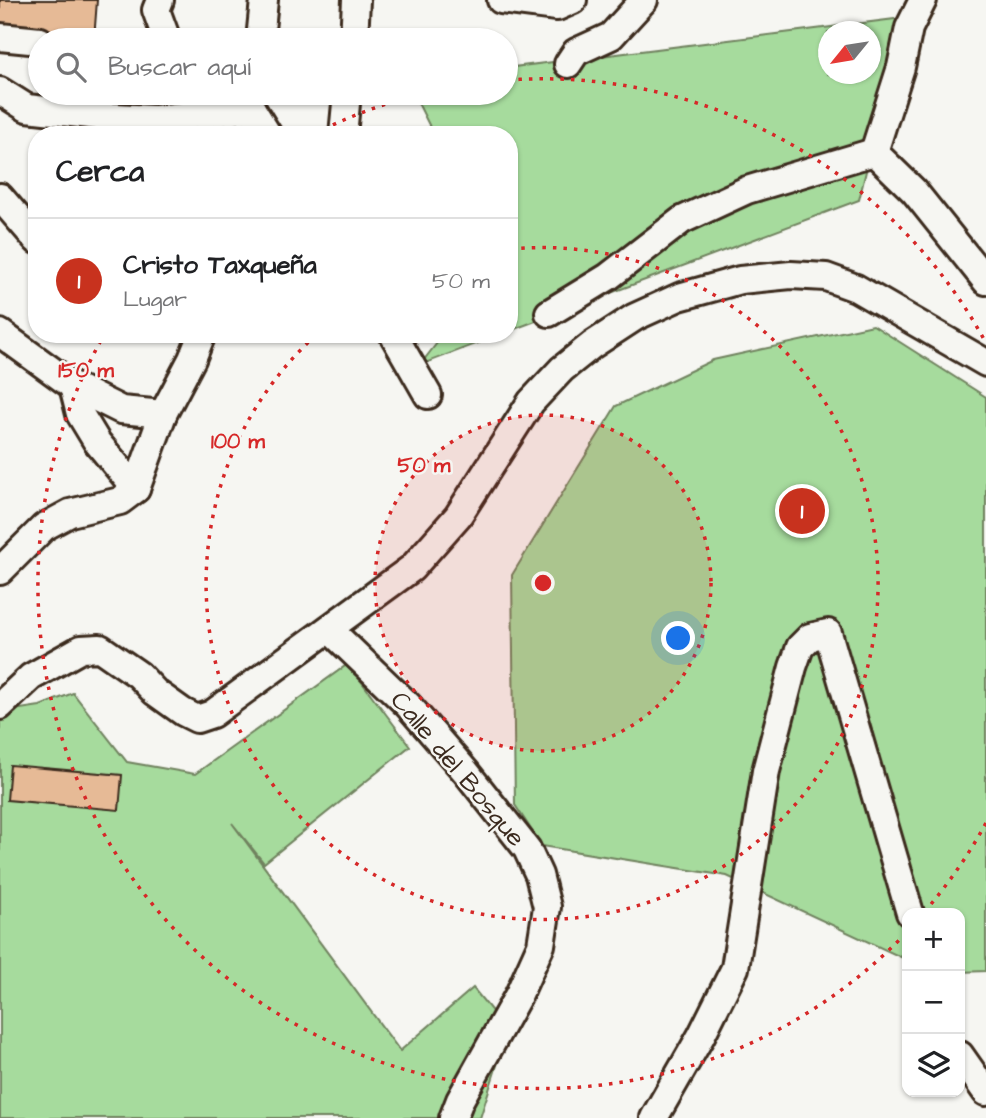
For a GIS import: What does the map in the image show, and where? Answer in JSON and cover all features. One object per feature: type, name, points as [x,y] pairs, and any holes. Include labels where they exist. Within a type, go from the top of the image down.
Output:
[{"type":"street","points":[[261,28],[264,0]]},
{"type":"street","points":[[355,28],[356,0]]},
{"type":"street","points":[[501,0],[562,2]]},
{"type":"street","points":[[568,64],[576,52],[611,36],[644,0]]},
{"type":"street","points":[[874,152],[901,67],[909,28],[923,0]]},
{"type":"street","points":[[155,3],[163,28]]},
{"type":"street","points":[[0,37],[28,40]]},
{"type":"street","points":[[0,91],[27,108],[98,116],[154,118],[229,105]]},
{"type":"street","points":[[254,105],[264,126]]},
{"type":"street","points":[[344,126],[346,105]]},
{"type":"street","points":[[874,152],[914,191],[986,281]]},
{"type":"street","points":[[549,313],[608,277],[682,220],[747,190],[874,152]]},
{"type":"street","points":[[0,197],[28,230]]},
{"type":"street","points":[[0,706],[31,677],[81,649],[100,648],[139,675],[155,692],[183,712],[197,719],[212,715],[412,568],[458,516],[531,402],[562,369],[592,345],[635,317],[679,297],[740,280],[791,275],[826,277],[856,288],[986,363]]},
{"type":"street","points":[[0,332],[73,386],[121,410],[163,414]]},
{"type":"street","points":[[0,572],[44,527],[69,513],[120,501],[136,489],[163,414],[198,343]]},
{"type":"street","points":[[398,343],[428,395]]},
{"type":"street","points":[[73,386],[80,414],[91,433],[136,489]]},
{"type":"street","name":"Calle del Bosque","points":[[329,629],[408,705],[466,772],[527,849],[539,875],[547,907],[541,945],[519,994],[460,1100],[453,1118]]},
{"type":"street","points":[[654,1118],[701,1036],[735,968],[766,771],[793,667],[800,647],[810,637],[828,633],[909,908]]},
{"type":"street","points":[[965,1062],[986,1092]]},
{"type":"green space","points":[[903,18],[859,200],[518,328],[518,126],[430,126],[419,105],[518,105],[518,66],[818,29],[818,84],[881,84],[879,21]]},
{"type":"green space","points":[[873,325],[986,397],[986,971],[965,972],[965,908],[902,908],[902,958],[727,876],[542,846],[515,805],[512,575],[616,406],[713,360]]},
{"type":"green space","points":[[437,343],[478,343],[420,365]]},
{"type":"green space","points":[[348,664],[410,746],[264,863],[232,823],[400,1051],[473,988],[508,1031],[480,1118],[0,1118],[0,712],[40,706],[73,693],[127,762],[195,774]]},
{"type":"building","points":[[0,0],[97,0],[95,28],[28,28],[28,32],[0,27]]},
{"type":"building","points":[[10,765],[122,775],[119,810],[7,800]]},
{"type":"place","name":"Cristo Taxqueña","points":[[802,511]]}]
